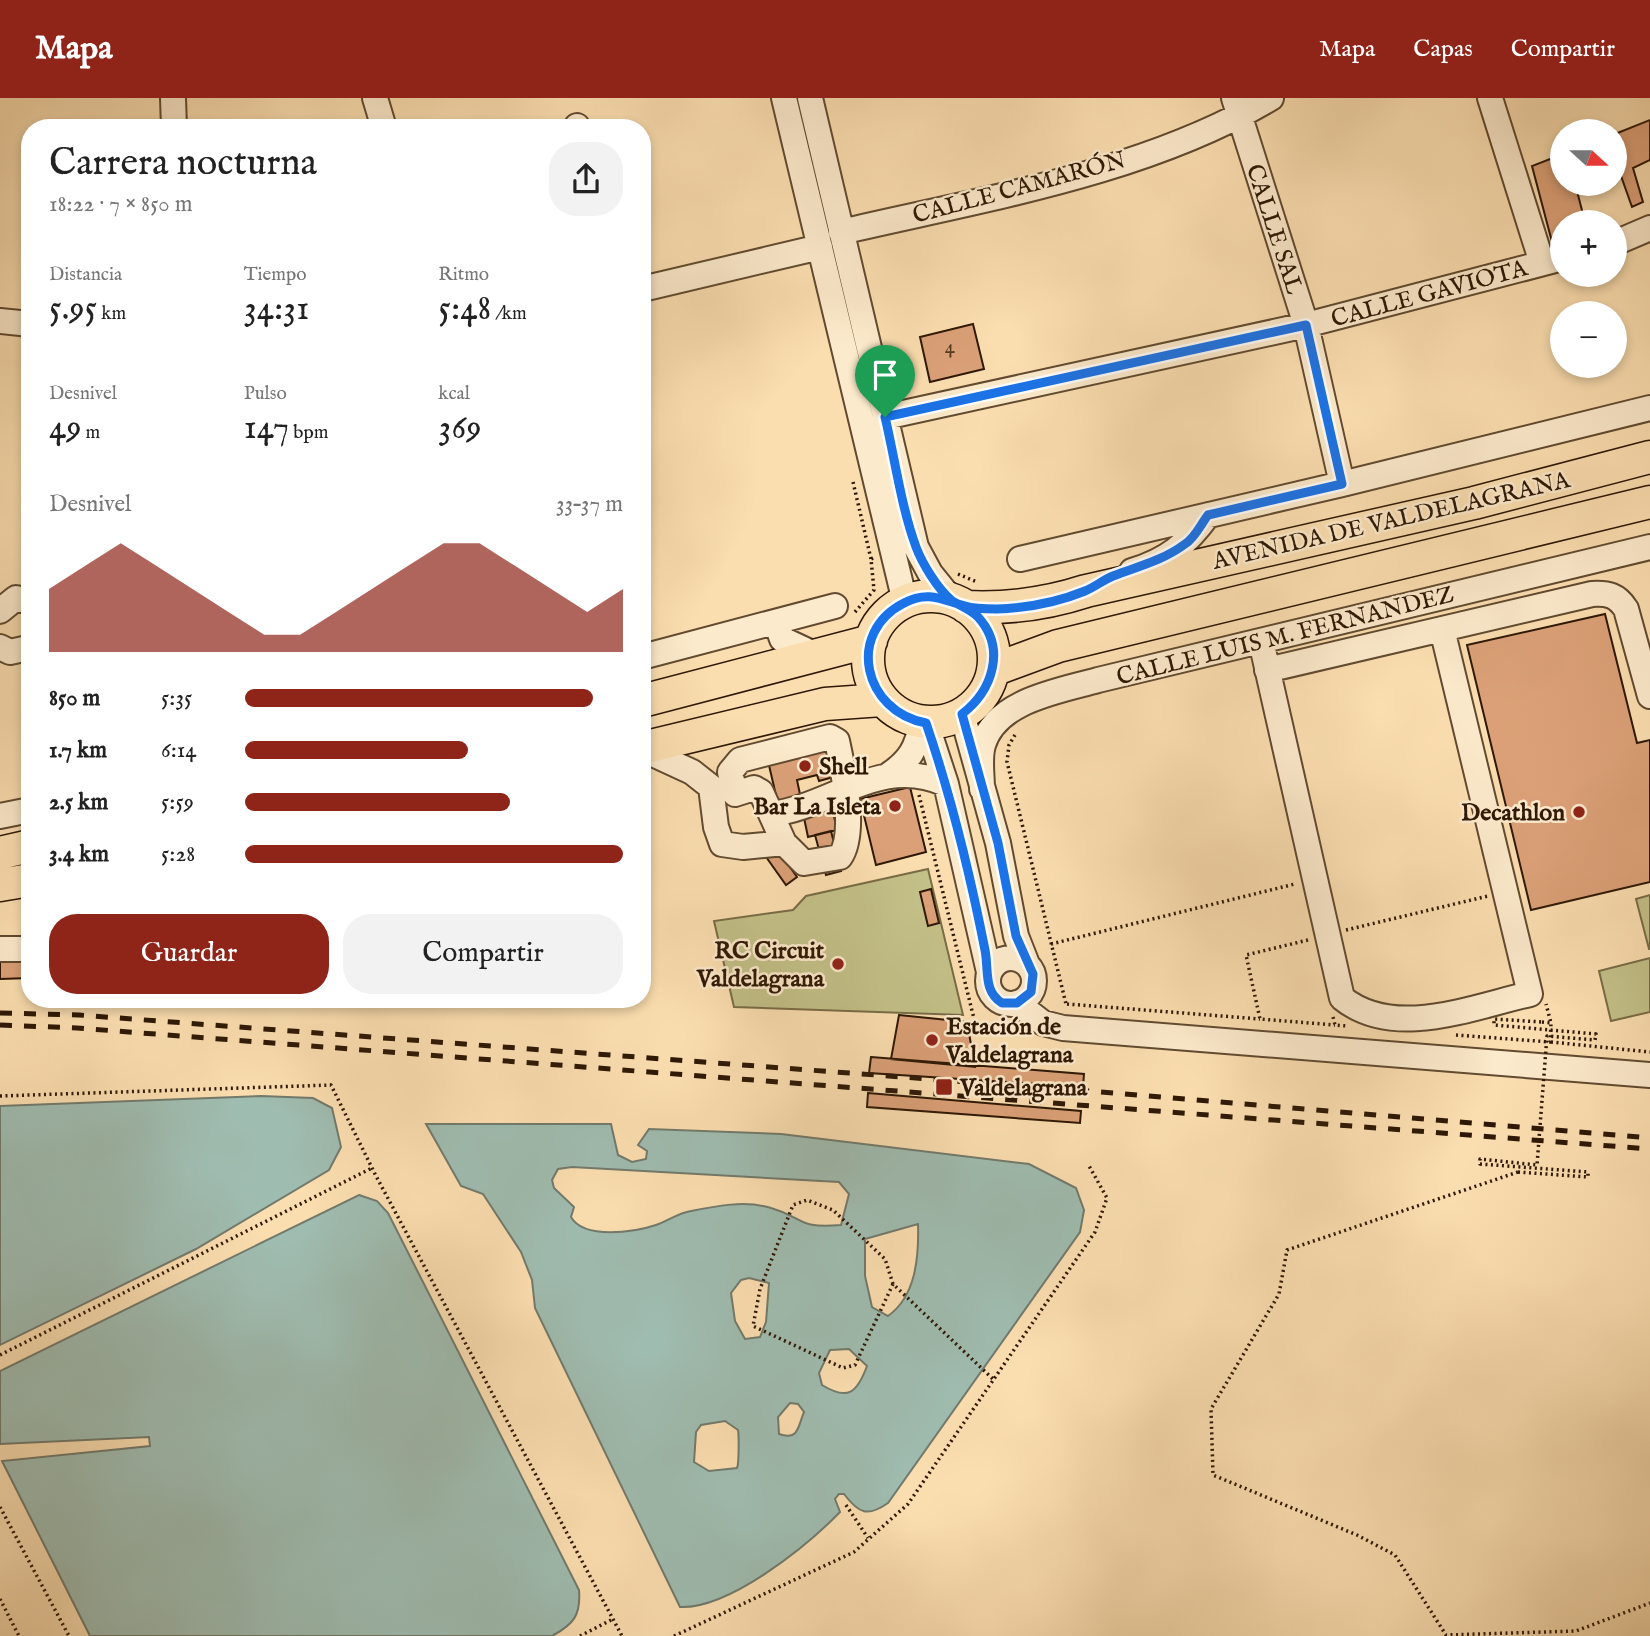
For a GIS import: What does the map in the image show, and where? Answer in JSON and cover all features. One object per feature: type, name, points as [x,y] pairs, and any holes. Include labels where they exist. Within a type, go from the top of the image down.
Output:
[{"type":"main road","name":"AVENIDA DE VALDELAGRANA","points":[[958,603],[997,609],[1046,603],[1086,591],[1448,509],[1650,457]]},
{"type":"main road","name":"AVENIDA DE VALDELAGRANA","points":[[993,670],[1067,644],[1650,502]]},
{"type":"main road","points":[[934,596],[958,603],[979,618],[989,633],[993,670],[988,687],[977,703],[962,714],[945,721],[924,722],[899,713],[883,700],[872,682],[868,662],[871,641],[887,614],[905,602],[934,596]]},
{"type":"main road","points":[[651,699],[871,641]]},
{"type":"main road","points":[[651,747],[825,704],[883,700]]},
{"type":"main road","points":[[0,853],[21,848]]},
{"type":"main road","points":[[0,886],[21,882]]},
{"type":"street","points":[[173,98],[174,119]]},
{"type":"street","points":[[375,98],[381,119]]},
{"type":"street","points":[[784,98],[905,602]]},
{"type":"street","points":[[810,98],[916,547],[930,573],[958,603]]},
{"type":"street","name":"CALLE CAMARÓN","points":[[841,232],[1100,171],[1237,107],[1270,98]]},
{"type":"street","points":[[1490,98],[1550,256]]},
{"type":"street","name":"CALLE SAL","points":[[1237,107],[1306,325],[1342,484]]},
{"type":"street","points":[[1627,238],[1650,228]]},
{"type":"street","points":[[651,287],[820,247]]},
{"type":"street","name":"CALLE GAVIOTA","points":[[885,417],[1306,325],[1550,262]]},
{"type":"street","points":[[0,321],[21,323]]},
{"type":"street","points":[[1020,558],[1342,484],[1650,408]]},
{"type":"street","points":[[1086,591],[1112,576],[1147,566],[1188,543],[1208,515]]},
{"type":"street","name":"CALLE LUIS M. FERNANDEZ","points":[[982,789],[982,748],[988,731],[1008,712],[1031,701],[1098,680],[1649,553]]},
{"type":"street","points":[[1267,670],[1591,594],[1608,593],[1620,599],[1626,609],[1645,658],[1650,696]]},
{"type":"street","points":[[0,611],[16,598],[21,599]]},
{"type":"street","points":[[651,655],[835,606]]},
{"type":"street","points":[[776,622],[782,639],[814,654]]},
{"type":"street","points":[[1261,641],[1342,998],[1357,1010],[1377,1016],[1421,1018],[1530,994],[1442,629]]},
{"type":"street","points":[[0,647],[10,652],[21,650]]},
{"type":"street","points":[[651,689],[737,664],[757,662],[776,665]]},
{"type":"street","points":[[962,714],[998,843],[1016,936],[1033,974],[1031,992],[1017,1003]]},
{"type":"street","points":[[887,776],[903,765],[917,748],[924,722]]},
{"type":"street","points":[[924,722],[946,785],[989,972],[991,993],[1002,1003],[1017,1003],[1043,1023],[1063,1028],[1650,1075]]},
{"type":"street","points":[[830,737],[837,741],[845,776],[848,840],[840,857],[804,863],[784,843],[761,792],[754,788],[735,794],[730,772],[740,760],[830,737]]},
{"type":"street","points":[[651,753],[692,772],[711,787],[716,827],[722,844],[743,847],[784,843]]},
{"type":"street","points":[[692,772],[730,772]]},
{"type":"street","points":[[771,814],[887,776],[922,776],[946,785]]},
{"type":"street","points":[[0,816],[21,812]]},
{"type":"street","points":[[0,950],[21,949]]},
{"type":"street","points":[[989,972],[999,961],[1006,958],[1027,964]]},
{"type":"path","points":[[1017,731],[1009,745],[1007,762],[1066,1004]]},
{"type":"path","points":[[1050,944],[1304,882]]},
{"type":"path","points":[[1348,1027],[1260,1019],[1246,955],[1506,892]]},
{"type":"path","points":[[1332,1013],[1335,1026]]},
{"type":"path","points":[[1542,1022],[1494,1019],[1494,1024],[1596,1034],[1595,1040],[1546,1036],[1537,1164],[1480,1159],[1480,1164],[1588,1172],[1588,1177],[1518,1172],[1287,1250],[1279,1294],[1211,1409],[1213,1475],[1357,1535],[1395,1555],[1446,1635],[1576,1631],[1650,1603]]},
{"type":"path","points":[[1550,1042],[1551,1023]]},
{"type":"path","points":[[1443,1034],[1650,1052]]},
{"type":"path","points":[[0,1096],[331,1085],[372,1168],[622,1636]]},
{"type":"path","points":[[674,1636],[854,1552],[908,1504],[1095,1232],[1107,1198],[1088,1164]]},
{"type":"path","points":[[0,1355],[372,1168]]},
{"type":"path","points":[[893,1284],[855,1365],[843,1368],[753,1326],[760,1289],[793,1205],[807,1200],[833,1210],[885,1259],[893,1284],[993,1380]]},
{"type":"path","points":[[846,1506],[869,1539]]},
{"type":"path","points":[[0,1507],[69,1636]]},
{"type":"path","points":[[0,1599],[19,1636]]},
{"type":"path","points":[[580,1636],[613,1619]]},
{"type":"shaded area","name":"RC Circuit Valdelagrana","points":[[928,869],[963,1015],[734,1007],[714,921],[793,910],[806,896]]},
{"type":"shaded area","points":[[1650,895],[1650,949],[1649,949],[1636,899]]},
{"type":"shaded area","points":[[1650,958],[1650,1012],[1611,1021],[1599,971]]},
{"type":"shaded area","points":[[261,1096],[313,1098],[332,1108],[341,1147],[329,1170],[196,1249],[0,1345],[0,1106]]},
{"type":"shaded area","points":[[426,1124],[611,1124],[618,1155],[632,1162],[646,1159],[647,1151],[638,1145],[649,1129],[781,1134],[1029,1164],[1076,1188],[1084,1210],[1080,1232],[888,1503],[869,1512],[854,1506],[844,1494],[839,1494],[835,1499],[840,1512],[808,1542],[766,1573],[721,1598],[700,1605],[680,1607],[535,1308],[532,1280],[521,1252],[483,1194],[461,1186]],"holes":[[[572,1167],[839,1182],[849,1194],[841,1225],[809,1224],[771,1208],[741,1204],[686,1212],[636,1230],[598,1231],[587,1229],[571,1217],[574,1207],[554,1188],[552,1180],[558,1169]],[[918,1224],[914,1275],[905,1298],[888,1316],[872,1307],[865,1276],[865,1239]],[[749,1278],[769,1283],[766,1322],[760,1337],[745,1339],[735,1321],[731,1293],[741,1280]],[[849,1349],[867,1366],[859,1383],[850,1392],[839,1393],[822,1385],[819,1373],[830,1350]],[[790,1403],[798,1404],[804,1412],[797,1431],[786,1436],[779,1434],[778,1417]],[[725,1421],[738,1430],[737,1468],[709,1471],[694,1462],[696,1432],[701,1425]]]},
{"type":"shaded area","points":[[359,1195],[377,1201],[388,1213],[579,1590],[579,1606],[575,1618],[552,1636],[90,1636],[2,1461],[150,1446],[149,1437],[0,1444],[0,1371]]},
{"type":"building","points":[[1650,120],[1650,160],[1633,168],[1643,202],[1632,207],[1628,196],[1628,129]]},
{"type":"building","points":[[1550,159],[1550,196],[1578,196],[1582,210],[1550,210],[1550,234],[1532,166]]},
{"type":"building","points":[[973,324],[984,369],[930,382],[920,337]]},
{"type":"building","name":"Decathlon","points":[[1605,614],[1637,743],[1650,740],[1650,882],[1531,910],[1467,645]]},
{"type":"building","points":[[829,745],[837,776],[819,781],[817,775],[797,780],[801,799],[778,804],[765,748]]},
{"type":"building","points":[[910,787],[926,852],[876,865],[860,799]]},
{"type":"building","points":[[832,807],[837,830],[808,837],[803,813]]},
{"type":"building","points":[[831,831],[841,871],[826,875],[815,835]]},
{"type":"building","points":[[775,846],[797,877],[786,885],[764,854]]},
{"type":"building","points":[[931,889],[939,923],[928,926],[920,892]]},
{"type":"building","points":[[0,959],[21,959],[21,978],[0,979]]},
{"type":"building","name":"Estación de Valdelagrana","points":[[899,1015],[967,1022],[975,1067],[891,1059]]},
{"type":"building","points":[[871,1057],[1084,1074],[1083,1087],[869,1073]]},
{"type":"building","points":[[868,1093],[1081,1111],[1080,1123],[867,1107]]},
{"type":"railway","points":[[0,1013],[79,1015],[1101,1092],[1650,1138]]},
{"type":"railway","points":[[0,1025],[77,1028],[1650,1149]]},
{"type":"place","name":"Shell","points":[[805,766]]},
{"type":"place","name":"Bar La Isleta","points":[[895,806]]},
{"type":"place","name":"Decathlon","points":[[1579,812]]},
{"type":"place","name":"RC Circuit Valdelagrana","points":[[838,964]]},
{"type":"place","name":"Estación de Valdelagrana","points":[[932,1040]]},
{"type":"place","name":"Valdelagrana","points":[[944,1087]]},
{"type":"route","points":[[885,417],[916,547],[930,573],[951,599],[979,618],[989,633],[993,670],[988,687],[977,703],[962,714],[998,843],[1016,936],[1033,974],[1031,992],[1017,1003],[1002,1003],[991,993],[988,986],[989,972],[985,949],[946,785],[926,723],[907,718],[894,710],[883,700],[872,682],[868,662],[871,641],[877,626],[887,614],[905,602],[919,597],[934,596],[951,599],[966,607],[997,609],[1059,600],[1086,591],[1112,576],[1147,566],[1188,543],[1208,515],[1342,484],[1306,325],[885,417]]}]
